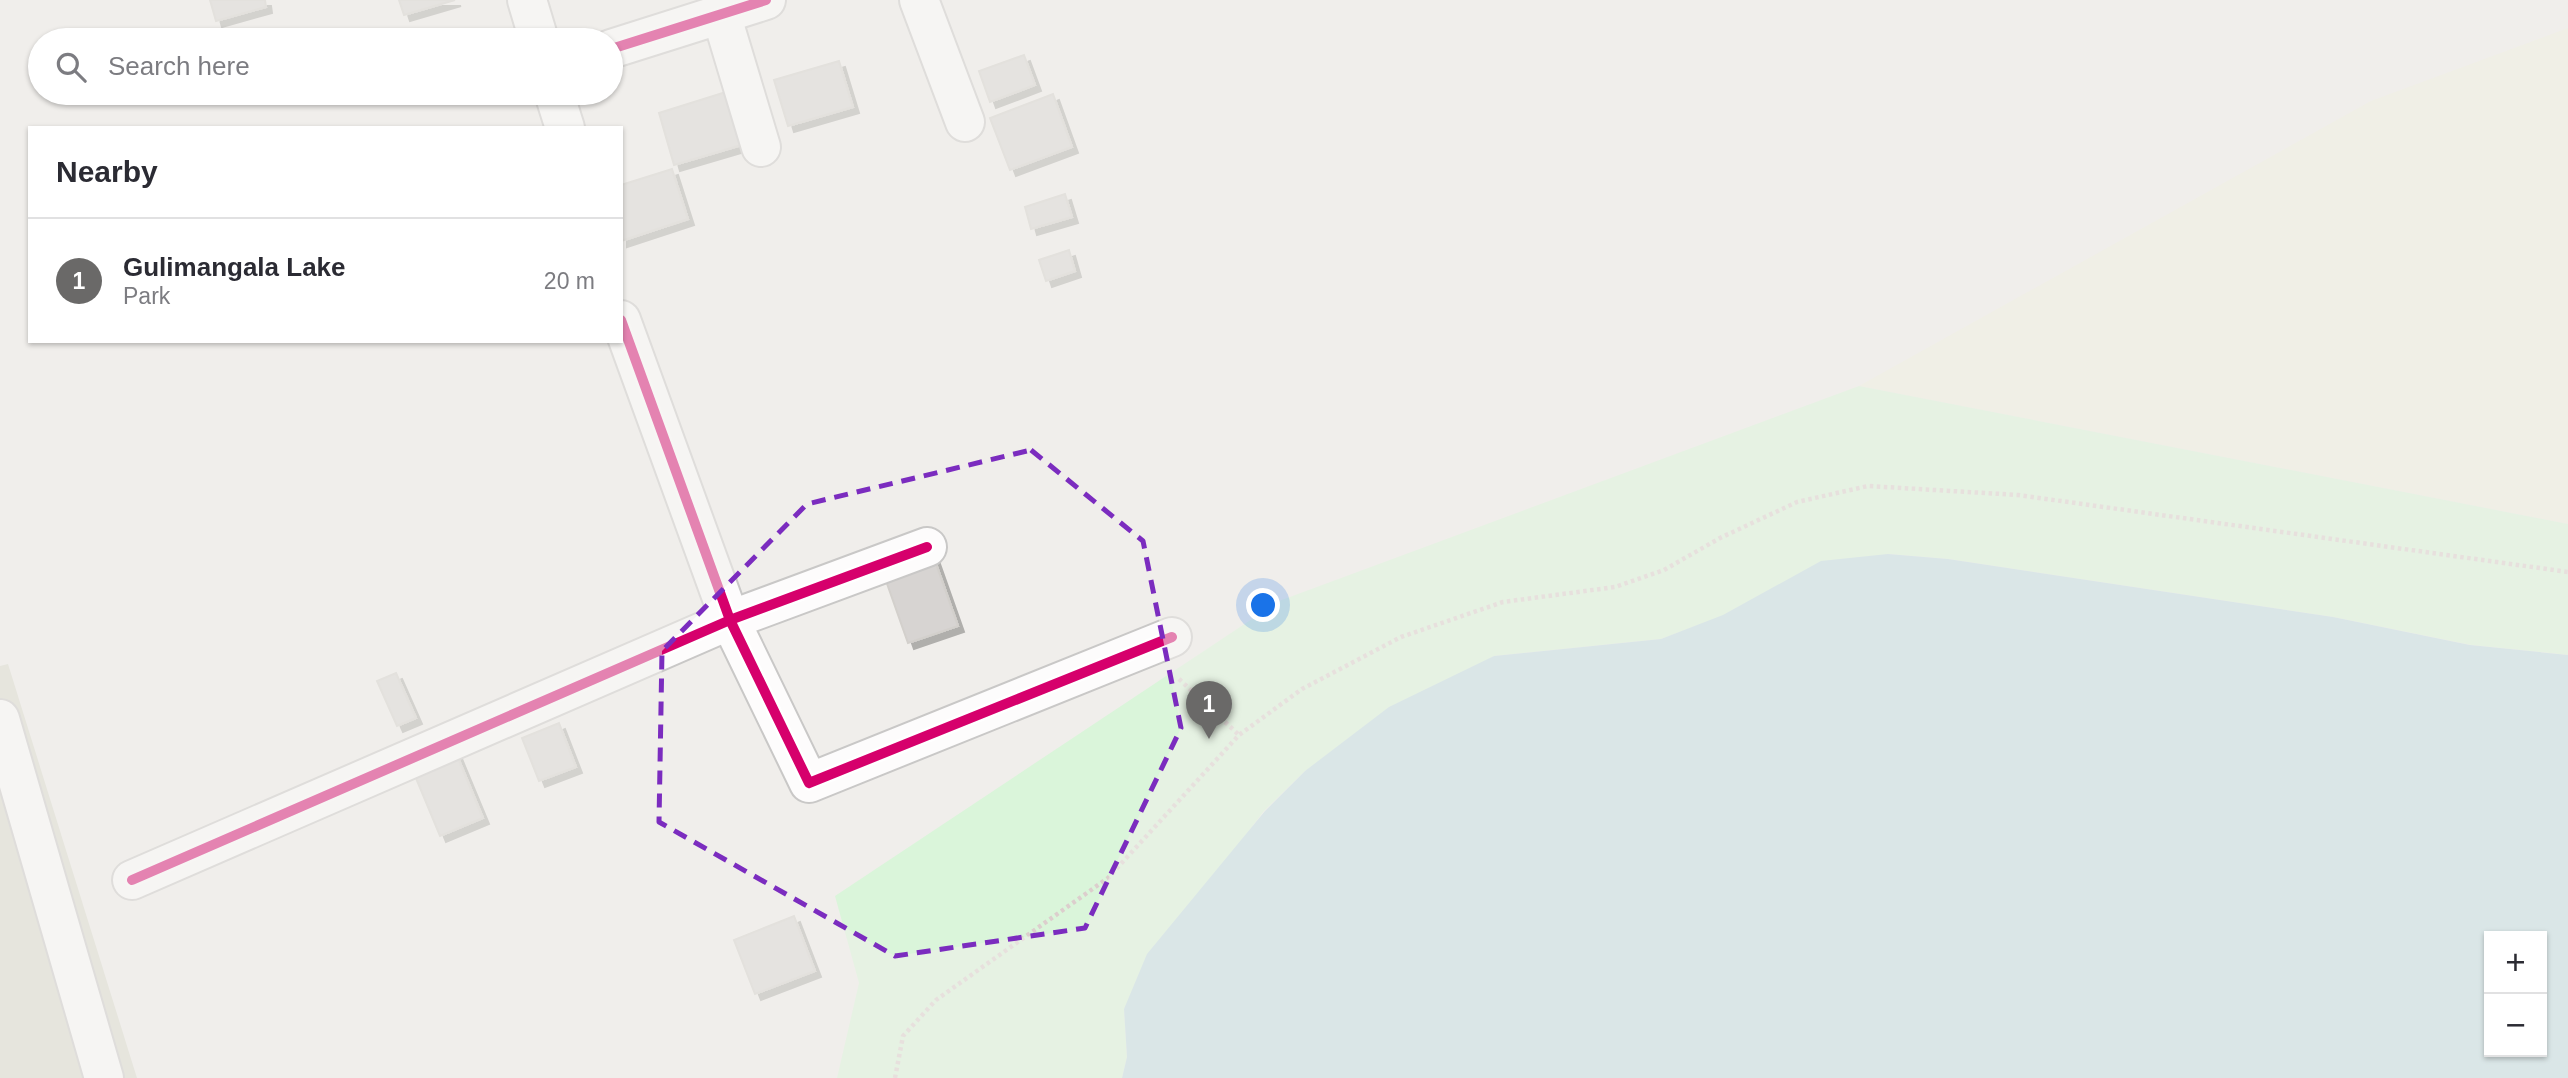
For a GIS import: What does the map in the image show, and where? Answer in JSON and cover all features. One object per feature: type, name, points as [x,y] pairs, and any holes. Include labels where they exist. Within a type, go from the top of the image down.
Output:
[{"type":"street","points":[[527,0],[535,28]]},
{"type":"street","points":[[623,45],[766,0]]},
{"type":"street","points":[[919,0],[965,122]]},
{"type":"street","points":[[721,14],[761,147]]},
{"type":"street","points":[[558,105],[564,126]]},
{"type":"street","points":[[623,326],[730,620],[809,783],[1160,642]]},
{"type":"street","points":[[132,880],[730,620],[927,547]]},
{"type":"street","points":[[0,719],[104,1078]]},
{"type":"path","points":[[895,1078],[903,1036],[936,1000],[1108,878],[1239,735],[1302,689],[1401,637],[1503,603],[1615,587],[1664,570],[1720,538],[1797,502],[1868,486],[2018,495],[2568,572]]},
{"type":"path","points":[[1160,642],[1200,701],[1239,735]]},
{"type":"highlighted area","points":[[1031,450],[1143,541],[1181,728],[1085,928],[895,956],[659,822],[662,651],[807,504]]},
{"type":"shaded area","points":[[8,664],[137,1078],[0,1078],[0,666]]},
{"type":"green space","points":[[2568,28],[2568,524],[1859,386],[2371,101]]},
{"type":"green space","points":[[1859,386],[2568,524],[2568,655],[2471,645],[2333,617],[1948,559],[1888,554],[1661,639],[1494,656],[1305,771],[1264,811],[1232,853],[1124,1009],[1127,1057],[1122,1078],[837,1078],[859,983],[835,896],[1279,601]]},
{"type":"water","points":[[1888,554],[1948,559],[2333,617],[2470,645],[2568,655],[2568,1078],[1122,1078],[1127,1057],[1124,1009],[1147,954],[1265,811],[1305,771],[1389,707],[1494,656],[1661,639],[1723,615],[1821,561]]},
{"type":"building","points":[[210,0],[265,0],[266,7],[216,21]]},
{"type":"building","points":[[399,0],[455,0],[404,15]]},
{"type":"building","points":[[1024,55],[1035,85],[990,102],[979,71]]},
{"type":"building","points":[[839,61],[853,107],[788,126],[774,80]]},
{"type":"building","points":[[729,91],[745,144],[674,165],[659,113]]},
{"type":"building","points":[[1053,94],[1072,147],[1010,170],[990,118]]},
{"type":"building","points":[[672,169],[688,219],[623,240],[623,184]]},
{"type":"building","points":[[1065,194],[1072,217],[1031,229],[1025,207]]},
{"type":"building","points":[[1069,250],[1075,271],[1046,281],[1039,260]]},
{"type":"building","points":[[934,558],[958,626],[908,643],[884,575]]},
{"type":"building","points":[[396,673],[416,718],[397,726],[377,681]]},
{"type":"building","points":[[559,723],[576,767],[539,781],[522,738]]},
{"type":"building","points":[[456,753],[483,818],[440,836],[413,771]]},
{"type":"building","points":[[794,916],[815,971],[755,994],[734,940]]},
{"type":"cycle path","points":[[623,45],[766,0]]},
{"type":"cycle path","points":[[623,326],[730,620],[809,783],[1172,637]]},
{"type":"cycle path","points":[[132,880],[730,620],[927,547]]},
{"type":"place","name":"Gulimangala Lake","points":[[1209,739]]}]
